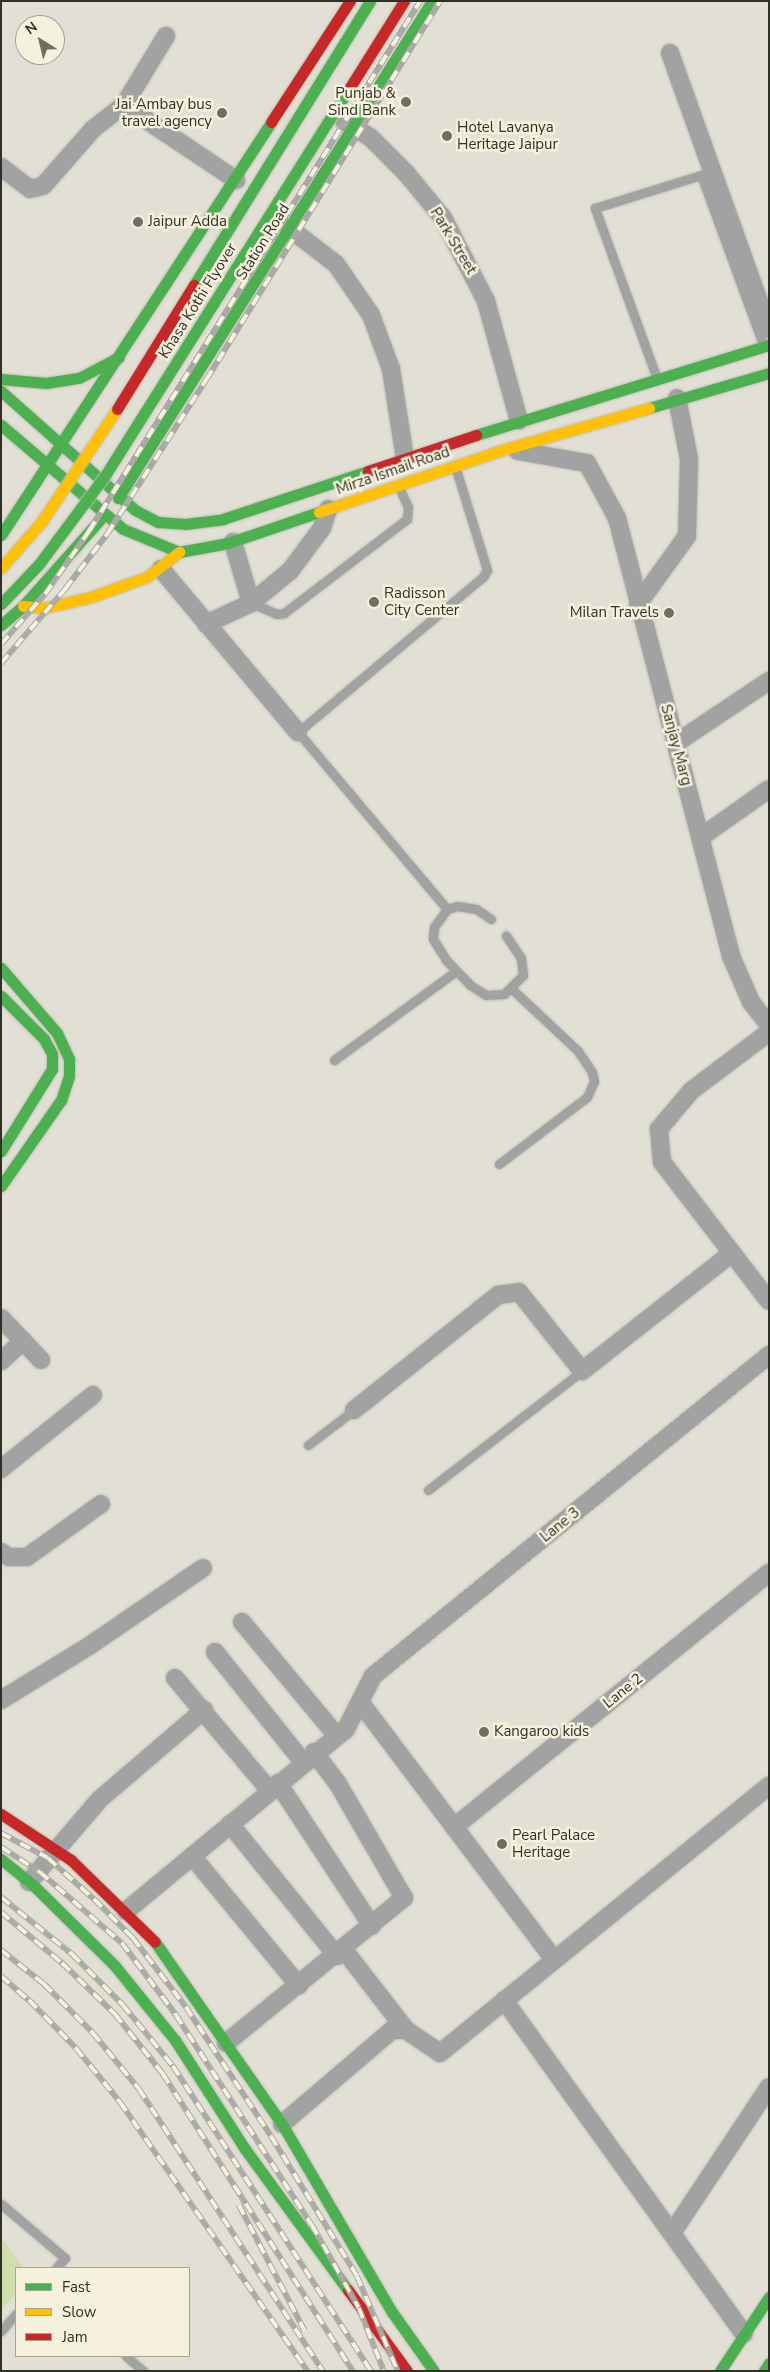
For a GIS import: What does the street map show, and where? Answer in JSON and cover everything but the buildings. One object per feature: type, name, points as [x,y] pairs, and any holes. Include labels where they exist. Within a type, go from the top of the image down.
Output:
[{"type":"main road","points":[[1,535],[48,468],[350,1]]},
{"type":"main road","name":"Khasa Kothi Flyover","points":[[1,568],[42,521],[105,429],[370,1]]},
{"type":"main road","name":"Khasa Kothi Flyover","points":[[1,604],[39,564],[106,474],[404,1]]},
{"type":"main road","name":"Station Road","points":[[118,498],[432,1]]},
{"type":"main road","name":"Mirza Ismail Road","points":[[1,391],[118,498],[158,522],[186,524],[223,519],[519,421],[766,345]]},
{"type":"main road","points":[[1,379],[46,383],[79,378],[121,356]]},
{"type":"main road","name":"Mirza Ismail Road","points":[[179,552],[232,542],[502,450],[769,373]]},
{"type":"main road","points":[[1,425],[48,468],[123,529],[179,552],[161,569],[91,597],[44,608],[24,606]]},
{"type":"main road","points":[[1,625],[24,606],[105,514]]},
{"type":"main road","points":[[1,968],[57,1033],[69,1059],[69,1076],[61,1100],[2,1185]]},
{"type":"main road","points":[[1,996],[44,1039],[52,1054],[52,1069],[1,1151]]},
{"type":"main road","points":[[1,1814],[57,1850],[126,1911],[153,1940],[282,2124],[392,2312],[434,2371]]},
{"type":"main road","points":[[1,1859],[30,1882],[115,1966],[175,2040],[245,2148],[407,2371]]},
{"type":"main road","points":[[720,2371],[769,2297]]},
{"type":"main road","points":[[764,2371],[769,2363]]},
{"type":"street","points":[[1,167],[30,189],[43,186],[93,129],[124,105],[166,36]]},
{"type":"street","points":[[670,53],[769,329]]},
{"type":"street","name":"Park Street","points":[[294,90],[370,137],[406,173],[443,218],[486,301],[519,421]]},
{"type":"street","points":[[124,105],[236,180]]},
{"type":"street","points":[[290,228],[336,264],[371,316],[391,369],[405,458]]},
{"type":"street","points":[[638,604],[687,536],[690,459],[677,398]]},
{"type":"street","name":"Sanjay Marg","points":[[502,450],[551,455],[587,463],[617,518],[731,956],[751,1002],[769,1024]]},
{"type":"street","points":[[206,624],[250,602],[290,571],[322,528],[328,509]]},
{"type":"street","points":[[232,542],[250,602]]},
{"type":"street","points":[[161,569],[298,732]]},
{"type":"street","points":[[676,743],[769,681]]},
{"type":"street","points":[[701,837],[769,789]]},
{"type":"street","points":[[769,1032],[691,1091],[659,1129],[662,1162],[769,1301]]},
{"type":"street","points":[[354,1410],[493,1298],[508,1292],[519,1292],[582,1371],[732,1253]]},
{"type":"street","points":[[1,1318],[41,1360]]},
{"type":"street","points":[[1,1360],[24,1341]]},
{"type":"street","name":"Lane 3","points":[[126,1911],[308,1757],[346,1729],[373,1676],[769,1355]]},
{"type":"street","points":[[1,1469],[93,1396]]},
{"type":"street","points":[[1,1552],[9,1557],[27,1558],[101,1504]]},
{"type":"street","points":[[1,1700],[88,1646],[203,1568]]},
{"type":"street","name":"Lane 2","points":[[454,1827],[769,1573]]},
{"type":"street","points":[[242,1622],[337,1736]]},
{"type":"street","points":[[215,1652],[308,1757],[338,1784],[404,1898],[341,1953],[226,2043]]},
{"type":"street","points":[[176,1678],[274,1787],[372,1926]]},
{"type":"street","points":[[360,1702],[554,1960]]},
{"type":"street","points":[[30,1882],[100,1799],[204,1710]]},
{"type":"street","points":[[230,1824],[406,2030],[440,2054],[504,2000],[767,1792]]},
{"type":"street","points":[[192,1856],[299,1986]]},
{"type":"street","points":[[504,2000],[744,2334]]},
{"type":"street","points":[[282,2124],[392,2030],[406,2030]]},
{"type":"street","points":[[672,2233],[769,2087]]},
{"type":"lane","points":[[656,379],[595,208],[701,175],[766,345]]},
{"type":"lane","points":[[447,909],[298,732],[483,577],[487,570],[455,466]]},
{"type":"lane","points":[[250,602],[277,614],[284,613],[408,519],[408,507],[398,485]]},
{"type":"lane","points":[[491,919],[466,906],[447,909],[434,927],[434,939],[438,949],[456,971],[486,995],[504,994],[523,975],[524,968],[506,936]]},
{"type":"lane","points":[[334,1060],[456,971]]},
{"type":"lane","points":[[499,1164],[587,1097],[594,1081],[592,1072],[578,1051],[512,988]]},
{"type":"lane","points":[[428,1490],[582,1371]]},
{"type":"lane","points":[[308,1446],[354,1410]]},
{"type":"lane","points":[[1,2204],[65,2258],[57,2267]]},
{"type":"lane","points":[[1,2331],[15,2315]]},
{"type":"lane","points":[[127,2357],[143,2371]]},
{"type":"green space","points":[[1,2238],[23,2267],[15,2267],[15,2295],[1,2310]]},
{"type":"railway","points":[[1,644],[45,594],[89,531],[420,1]]},
{"type":"railway","points":[[1,663],[65,589],[107,534],[206,380],[440,1]]},
{"type":"railway","points":[[1,1833],[48,1858],[94,1899],[133,1938],[186,2007],[271,2136],[357,2276],[398,2371]]},
{"type":"railway","points":[[1,1847],[40,1872],[122,1943],[176,2015],[312,2225],[359,2308],[384,2371]]},
{"type":"railway","points":[[1,1897],[72,1954],[123,2005],[173,2066],[371,2371]]},
{"type":"railway","points":[[1,1912],[62,1963],[115,2014],[163,2074],[353,2371]]},
{"type":"railway","points":[[1,1950],[44,1984],[93,2033],[139,2089],[323,2371]]},
{"type":"railway","points":[[1,1976],[29,2000],[76,2048],[120,2102],[308,2371]]},
{"type":"railway","points":[[239,2205],[305,2331]]},
{"type":"traffic: fast","points":[[194,285],[370,1]]},
{"type":"traffic: fast","points":[[118,498],[432,1]]},
{"type":"traffic: fast","points":[[1,604],[39,564],[106,474],[347,92]]},
{"type":"traffic: fast","points":[[1,535],[271,122]]},
{"type":"traffic: fast","points":[[476,435],[769,345]]},
{"type":"traffic: fast","points":[[1,379],[46,383],[79,378],[119,357]]},
{"type":"traffic: fast","points":[[649,408],[769,373]]},
{"type":"traffic: fast","points":[[1,391],[135,510],[158,522],[185,524],[223,519],[368,471]]},
{"type":"traffic: fast","points":[[1,425],[123,529],[179,552],[228,543],[319,512]]},
{"type":"traffic: fast","points":[[1,625],[23,606],[105,514]]},
{"type":"traffic: fast","points":[[1,968],[57,1033],[69,1059],[69,1076],[61,1100],[1,1186]]},
{"type":"traffic: fast","points":[[1,996],[44,1039],[52,1054],[52,1069],[1,1151]]},
{"type":"traffic: fast","points":[[1,1859],[33,1885],[115,1966],[175,2040],[245,2149],[348,2290]]},
{"type":"traffic: fast","points":[[155,1942],[282,2124],[392,2312],[434,2371]]},
{"type":"traffic: fast","points":[[720,2371],[769,2297]]},
{"type":"traffic: fast","points":[[764,2371],[769,2363]]},
{"type":"traffic: slow","points":[[319,512],[502,450],[649,408]]},
{"type":"traffic: slow","points":[[1,568],[42,521],[117,409]]},
{"type":"traffic: slow","points":[[23,606],[44,608],[91,597],[147,577],[179,552]]},
{"type":"traffic: jam","points":[[271,122],[350,1]]},
{"type":"traffic: jam","points":[[347,92],[404,1]]},
{"type":"traffic: jam","points":[[117,409],[194,285]]},
{"type":"traffic: jam","points":[[368,471],[476,435]]},
{"type":"traffic: jam","points":[[1,1814],[71,1860],[155,1942]]},
{"type":"traffic: jam","points":[[348,2290],[407,2371]]},
{"type":"place","name":"Punjab & Sind Bank","points":[[406,102]]},
{"type":"place","name":"Jai Ambay bus travel agency","points":[[222,113]]},
{"type":"place","name":"Hotel Lavanya Heritage Jaipur","points":[[447,136]]},
{"type":"place","name":"Jaipur Adda","points":[[138,222]]},
{"type":"place","name":"Radisson City Center","points":[[374,602]]},
{"type":"place","name":"Milan Travels","points":[[669,613]]},
{"type":"place","name":"Kangaroo kids","points":[[484,1732]]},
{"type":"place","name":"Pearl Palace Heritage","points":[[502,1844]]}]
